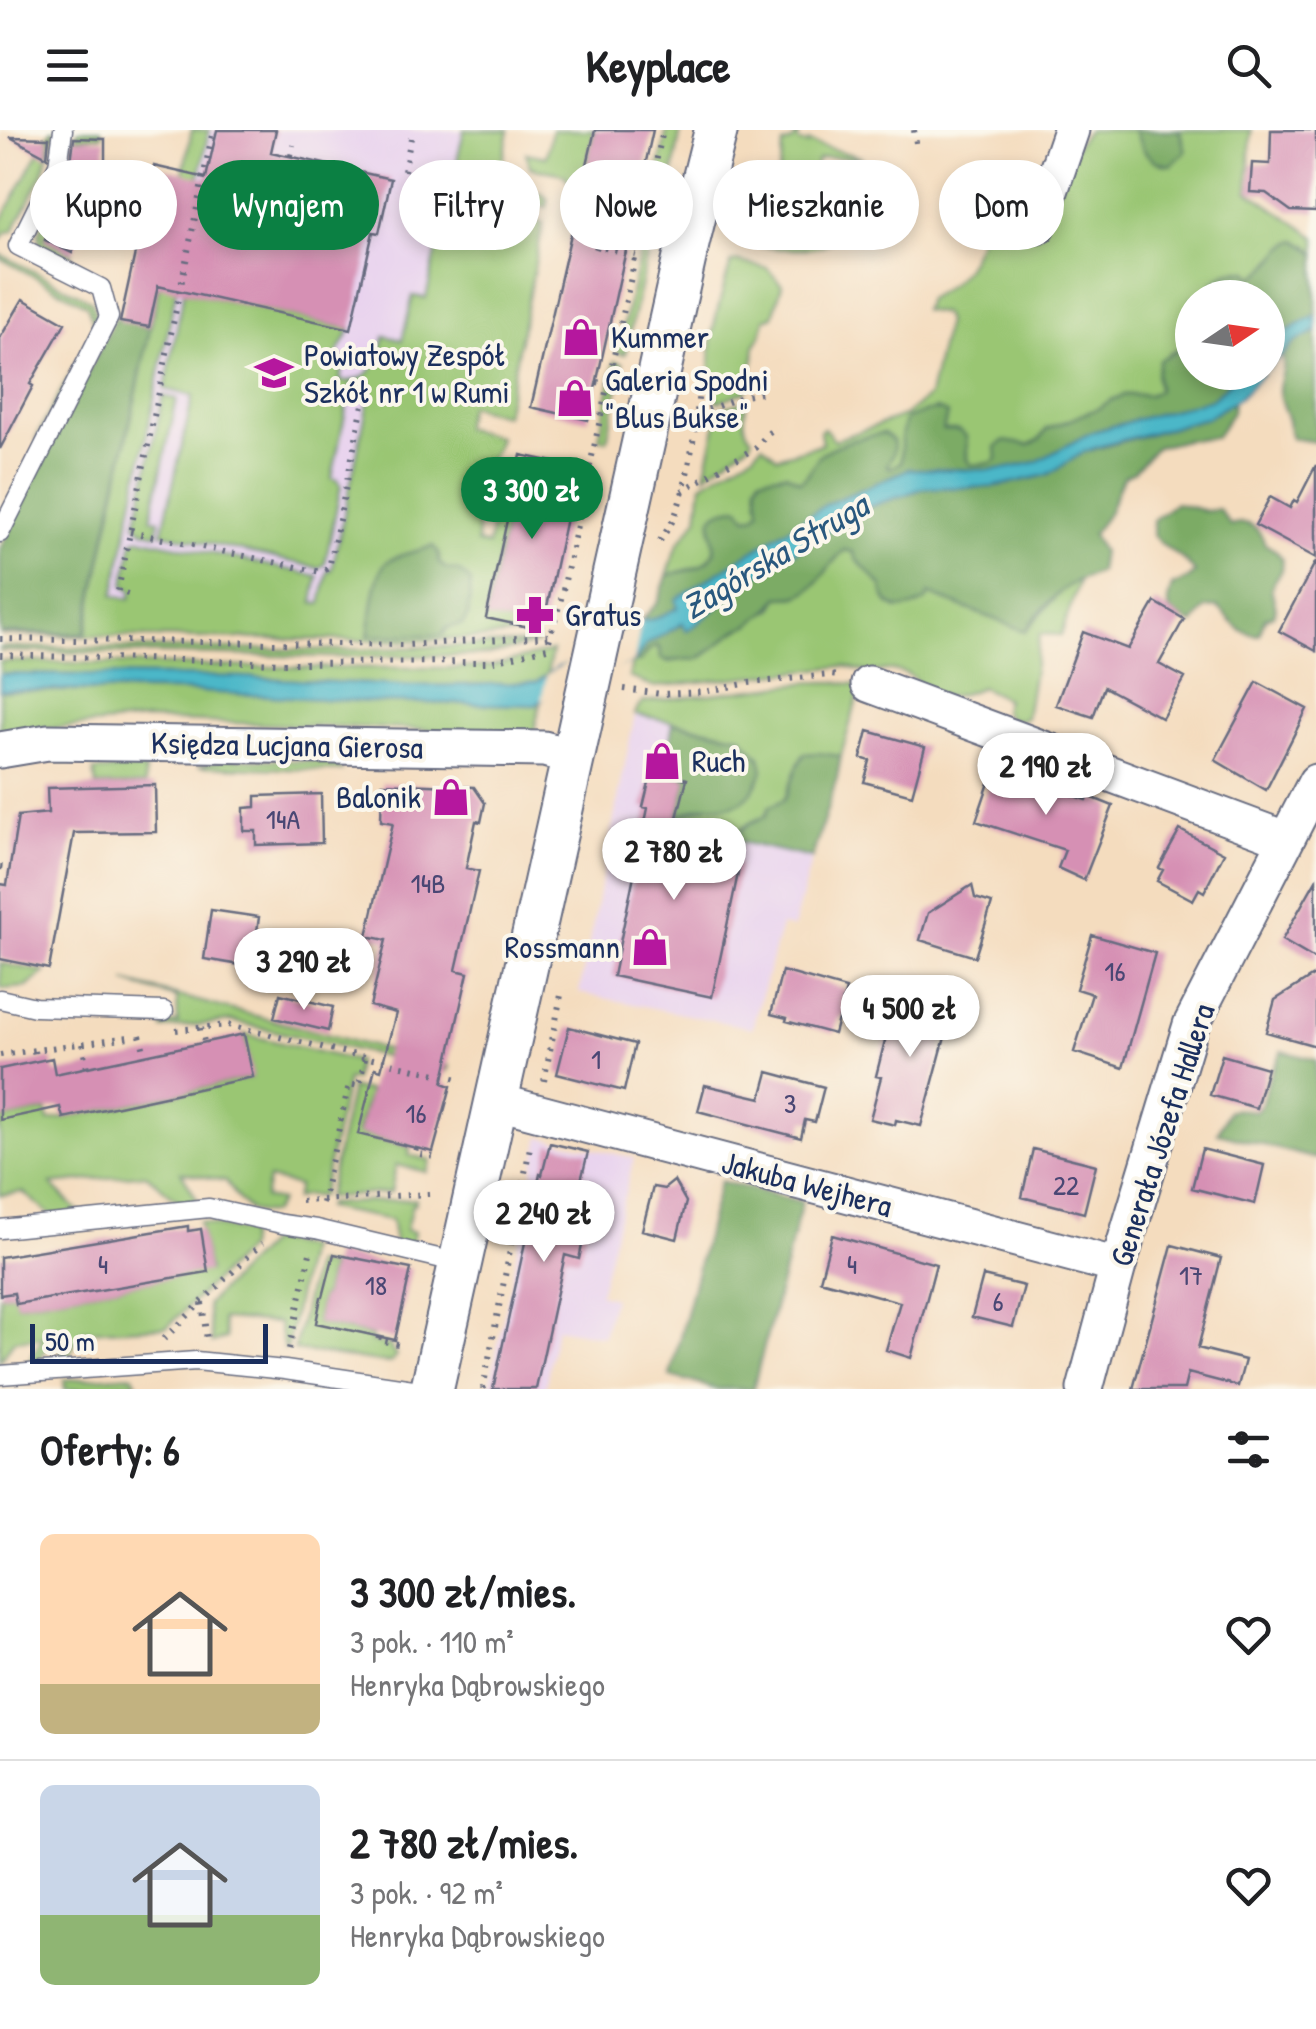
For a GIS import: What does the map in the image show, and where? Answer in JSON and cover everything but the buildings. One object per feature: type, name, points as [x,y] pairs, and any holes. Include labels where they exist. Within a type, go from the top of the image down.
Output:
[{"type":"street","points":[[432,1389],[716,130]]},
{"type":"street","points":[[1061,160],[1071,130]]},
{"type":"street","points":[[869,684],[1285,839]]},
{"type":"street","name":"Księdza Lucjana Gierosa","points":[[0,750],[48,742],[544,749],[573,757]]},
{"type":"street","name":"Generała Józefa Hallera","points":[[1085,1389],[1118,1266],[1192,1025],[1316,782]]},
{"type":"street","name":"Jakuba Wejhera","points":[[496,1102],[1118,1266]]},
{"type":"lane","points":[[0,533],[109,317],[101,288],[18,246],[58,165],[64,130]]},
{"type":"lane","points":[[0,999],[36,1006],[164,1011]]},
{"type":"lane","points":[[0,1229],[210,1208],[460,1263]]},
{"type":"lane","points":[[0,1375],[203,1362],[413,1389]]},
{"type":"path","points":[[128,594],[118,592],[212,130]]},
{"type":"path","points":[[656,160],[663,130]]},
{"type":"path","points":[[914,130],[916,143]]},
{"type":"path","points":[[406,160],[411,138]]},
{"type":"path","points":[[291,156],[293,146]]},
{"type":"path","points":[[614,250],[636,255]]},
{"type":"path","points":[[0,655],[284,663],[490,662],[547,648],[637,250]]},
{"type":"path","points":[[614,303],[625,306]]},
{"type":"path","points":[[596,382],[608,384]]},
{"type":"path","points":[[130,532],[320,572],[329,568],[366,390]]},
{"type":"path","points":[[698,412],[766,392]]},
{"type":"path","points":[[681,492],[755,448],[776,426]]},
{"type":"path","points":[[566,515],[578,517]]},
{"type":"path","points":[[550,594],[561,596]]},
{"type":"path","points":[[0,640],[407,645],[550,636]]},
{"type":"path","points":[[617,688],[661,694],[703,692],[828,674],[869,684]]},
{"type":"path","points":[[0,866],[10,868]]},
{"type":"path","points":[[169,1031],[228,1025],[458,1080]]},
{"type":"path","points":[[202,1028],[204,1042]]},
{"type":"path","points":[[0,1055],[152,1033]]},
{"type":"path","points":[[140,1035],[144,1055]]},
{"type":"path","points":[[82,1044],[86,1068]]},
{"type":"path","points":[[34,1051],[36,1061]]},
{"type":"path","points":[[285,1370],[349,1084],[358,1086],[365,1058]]},
{"type":"path","points":[[483,1389],[537,1113]]},
{"type":"path","points":[[416,1148],[415,1152],[438,1158]]},
{"type":"path","points":[[137,1366],[302,1200],[429,1194]]},
{"type":"path","points":[[202,1302],[203,1362]]},
{"type":"path","points":[[379,1337],[378,1340],[403,1345]]},
{"type":"shaded area","name":"Powiatowy Zespół Szkół nr 1 w Rumi","points":[[192,130],[465,130],[458,160],[399,160],[399,250],[437,250],[345,639],[85,634],[167,250],[177,250],[177,201]]},
{"type":"shaded area","points":[[635,714],[673,723],[664,773],[687,779],[676,828],[812,858],[793,928],[781,926],[752,1028],[579,993]]},
{"type":"shaded area","points":[[540,1137],[634,1158],[599,1294],[613,1298],[603,1336],[556,1328],[545,1389],[489,1389]]},
{"type":"green space","points":[[51,130],[55,130],[47,160],[35,160]]},
{"type":"green space","points":[[78,130],[101,130],[102,135],[79,138],[80,160],[70,160]]},
{"type":"green space","points":[[192,130],[209,130],[203,160],[197,160],[197,189],[114,595],[130,599],[132,591],[124,585],[133,541],[140,538],[318,576],[313,603],[321,604],[328,570],[332,570],[371,388],[351,385],[332,478],[341,486],[325,564],[319,568],[162,533],[193,396],[165,389],[184,291],[351,329],[336,356],[345,359],[340,381],[351,381],[372,369],[385,336],[402,340],[413,296],[426,298],[437,250],[538,250],[505,415],[468,406],[463,428],[499,437],[490,458],[470,471],[478,511],[477,543],[488,545],[498,497],[511,499],[486,617],[536,629],[535,632],[404,641],[0,635],[86,633],[167,250],[177,250],[177,201]]},
{"type":"green space","points":[[464,130],[509,130],[503,160],[457,160]]},
{"type":"green space","points":[[552,130],[595,130],[589,160],[560,160],[560,174],[540,170],[540,160],[528,160],[526,153],[546,157]]},
{"type":"green space","points":[[667,130],[681,130],[675,160],[661,160]]},
{"type":"green space","points":[[799,130],[798,142],[863,158],[782,160],[783,145],[793,141]]},
{"type":"green space","points":[[1087,130],[1251,130],[1248,191],[1316,237],[1316,253],[1307,245],[1273,259],[1261,275],[1253,277],[1248,271],[1240,271],[1217,280],[1175,280],[1175,351],[1168,354],[1156,375],[1158,390],[1149,395],[1124,395],[1111,400],[1047,429],[1029,445],[1004,442],[991,463],[971,466],[967,444],[943,430],[947,415],[936,409],[901,448],[901,462],[890,468],[853,440],[825,453],[800,481],[786,473],[760,477],[757,484],[761,510],[755,516],[743,514],[714,541],[714,551],[705,563],[667,576],[678,544],[698,518],[702,484],[754,453],[762,444],[777,457],[822,444],[820,431],[824,428],[835,440],[904,416],[929,396],[946,322],[943,314],[923,310],[927,299],[959,276],[974,250],[1064,250],[1064,163]]},
{"type":"green space","points":[[1134,130],[1179,130],[1186,151],[1172,165],[1157,162],[1143,149]]},
{"type":"green space","points":[[30,168],[30,199],[13,231],[0,239],[0,223]]},
{"type":"green space","points":[[540,193],[548,200],[547,207],[540,206]]},
{"type":"green space","points":[[1297,240],[1316,253],[1316,316],[1285,333],[1285,280],[1218,280],[1233,271],[1248,271],[1253,277],[1260,274]]},
{"type":"green space","points":[[44,250],[72,253],[62,259]]},
{"type":"green space","points":[[641,250],[649,250],[625,354],[617,352]]},
{"type":"green space","points":[[0,254],[92,301],[98,322],[55,410],[35,440],[95,327],[87,305],[0,258]]},
{"type":"green space","points":[[731,262],[767,268],[782,285],[773,316],[765,319],[755,346],[746,391],[718,402],[710,367],[713,332]]},
{"type":"green space","points":[[115,318],[150,328],[85,634],[0,633],[0,549]]},
{"type":"green space","points":[[1316,331],[1316,442],[1291,438],[1279,393],[1285,390],[1285,352]]},
{"type":"green space","points":[[1175,352],[1175,390],[1221,390],[1212,399],[1092,432],[1036,462],[989,470],[909,469],[827,504],[679,608],[641,621],[658,602],[667,576],[696,568],[711,558],[711,527],[716,514],[740,507],[747,517],[760,510],[760,477],[786,473],[800,481],[825,451],[884,433],[893,440],[893,453],[887,465],[890,468],[901,462],[905,419],[932,410],[947,414],[943,430],[958,430],[966,436],[967,460],[971,465],[991,463],[997,459],[996,447],[1004,441],[1029,445],[1047,429],[1111,400],[1124,395],[1149,395],[1158,390],[1159,360]]},
{"type":"green space","points":[[615,361],[623,363],[607,440],[599,438]]},
{"type":"green space","points":[[163,396],[177,399],[151,518],[159,520],[157,534],[136,524]]},
{"type":"green space","points":[[746,400],[745,424],[751,442],[705,475],[720,408]]},
{"type":"green space","points":[[1233,401],[1232,412],[1216,437],[1156,447],[1123,477],[1108,513],[1092,534],[1102,552],[1099,572],[1061,592],[1025,631],[929,594],[926,601],[912,607],[892,606],[882,586],[853,552],[845,550],[811,588],[796,596],[779,597],[751,624],[696,660],[661,659],[657,646],[641,661],[632,663],[646,645],[684,623],[694,626],[758,574],[865,508],[924,488],[993,487],[1047,475],[1084,452],[1206,418]]},
{"type":"green space","points":[[1175,503],[1206,511],[1219,509],[1230,525],[1252,526],[1282,558],[1281,570],[1271,588],[1276,608],[1273,615],[1265,618],[1259,635],[1240,629],[1218,607],[1206,608],[1193,624],[1170,611],[1172,586],[1195,573],[1153,535],[1153,520]]},
{"type":"green space","points":[[433,546],[439,553],[439,563],[471,582],[468,616],[463,624],[447,628],[443,635],[368,636],[376,584],[383,566],[397,557]]},
{"type":"green space","points":[[845,550],[853,552],[882,586],[889,604],[897,609],[919,605],[928,594],[1025,631],[1063,589],[1080,579],[1061,635],[1040,634],[1026,718],[1010,718],[1003,710],[1006,699],[981,687],[961,695],[941,696],[926,690],[911,676],[890,670],[865,672],[844,666],[654,687],[629,677],[632,663],[641,661],[657,646],[668,662],[703,657],[734,631],[773,609],[779,597],[796,596],[811,588]]},
{"type":"green space","points":[[540,643],[488,655],[335,657],[0,651],[0,647],[343,650]]},
{"type":"green space","points":[[552,651],[547,674],[537,682],[497,684],[405,686],[242,677],[0,674],[0,661],[456,668],[491,666]]},
{"type":"green space","points":[[811,682],[858,685],[860,689],[841,756],[804,754],[785,799],[769,807],[765,817],[746,826],[731,840],[646,822],[650,808],[678,816],[713,805],[760,757],[741,736],[635,714],[638,707],[644,702]]},
{"type":"green space","points":[[0,691],[187,691],[373,702],[535,705],[541,701],[534,731],[518,733],[146,720],[0,733]]},
{"type":"green space","points":[[673,723],[741,736],[760,757],[763,770],[750,794],[733,805],[701,807],[678,816],[687,779],[664,773]]},
{"type":"green space","points":[[804,754],[841,756],[812,858],[731,840],[746,826],[765,817],[769,807],[785,799]]},
{"type":"green space","points":[[228,759],[337,762],[342,771],[198,766]]},
{"type":"green space","points":[[145,769],[145,785],[96,786],[94,771]]},
{"type":"green space","points":[[0,963],[45,972],[27,987],[1,989]]},
{"type":"green space","points":[[125,982],[449,1066],[447,1071],[231,1021],[163,1029],[162,1025],[178,1023],[177,998]]},
{"type":"green space","points":[[244,1034],[357,1061],[354,1080],[347,1080],[321,1196],[295,1199],[298,1186],[268,1179],[264,1198],[280,1201],[272,1213],[255,1212],[244,1206],[226,1181],[181,1172],[198,1201],[180,1203],[146,1174],[51,1184],[80,1213],[50,1215],[23,1192],[0,1195],[0,1120],[46,1110],[49,1121],[252,1077]]},
{"type":"green space","points":[[1282,1051],[1316,1060],[1316,1159],[1218,1133],[1228,1111],[1256,1111],[1261,1105]]},
{"type":"green space","points":[[351,1088],[369,1091],[357,1133],[410,1147],[409,1155],[431,1160],[427,1172],[396,1165],[391,1192],[327,1198]]},
{"type":"green space","points":[[720,1181],[802,1202],[753,1389],[716,1389],[670,1376]]},
{"type":"green space","points":[[416,1199],[406,1230],[414,1232],[411,1246],[395,1243],[391,1220],[326,1208],[327,1204]]},
{"type":"green space","points":[[199,1222],[249,1233],[247,1249],[167,1327],[81,1331],[67,1359],[58,1360],[70,1334],[54,1335],[39,1361],[29,1362],[43,1337],[14,1340],[0,1361],[0,1295],[14,1293],[17,1304],[208,1271]]},
{"type":"green space","points":[[271,1240],[307,1248],[287,1348],[284,1349],[278,1323],[222,1319],[226,1338],[212,1343],[207,1304]]},
{"type":"green space","points":[[314,1264],[330,1267],[316,1323],[372,1336],[371,1342],[391,1346],[396,1355],[392,1362],[294,1350]]},
{"type":"green space","points":[[133,1375],[136,1382],[116,1385],[116,1389],[65,1389],[64,1380]]},
{"type":"water","points":[[1316,316],[1316,331],[1285,352],[1285,333]]},
{"type":"water","name":"Zagórska Struga","points":[[1221,390],[1247,390],[1206,418],[1084,452],[1047,475],[993,487],[924,488],[865,508],[758,574],[694,626],[686,630],[683,623],[646,645],[634,662],[560,686],[536,705],[373,702],[187,691],[0,690],[0,674],[242,677],[405,686],[537,682],[558,667],[591,656],[592,649],[641,621],[678,608],[676,599],[827,504],[909,469],[989,470],[1036,462],[1092,432],[1212,399]]},
{"type":"pier","points":[[641,621],[634,662],[541,701],[547,674]]},
{"type":"place","name":"Kummer","points":[[581,337]]},
{"type":"place","name":"Powiatowy Zespół Szkół nr 1 w Rumi","points":[[274,373]]},
{"type":"place","name":"Galeria Spodni \"Blus Bukse\"","points":[[575,398]]},
{"type":"place","name":"Gratus","points":[[535,615]]},
{"type":"place","name":"Ruch","points":[[662,761]]},
{"type":"place","name":"Balonik","points":[[451,797]]},
{"type":"place","name":"Rossmann","points":[[650,947]]}]
